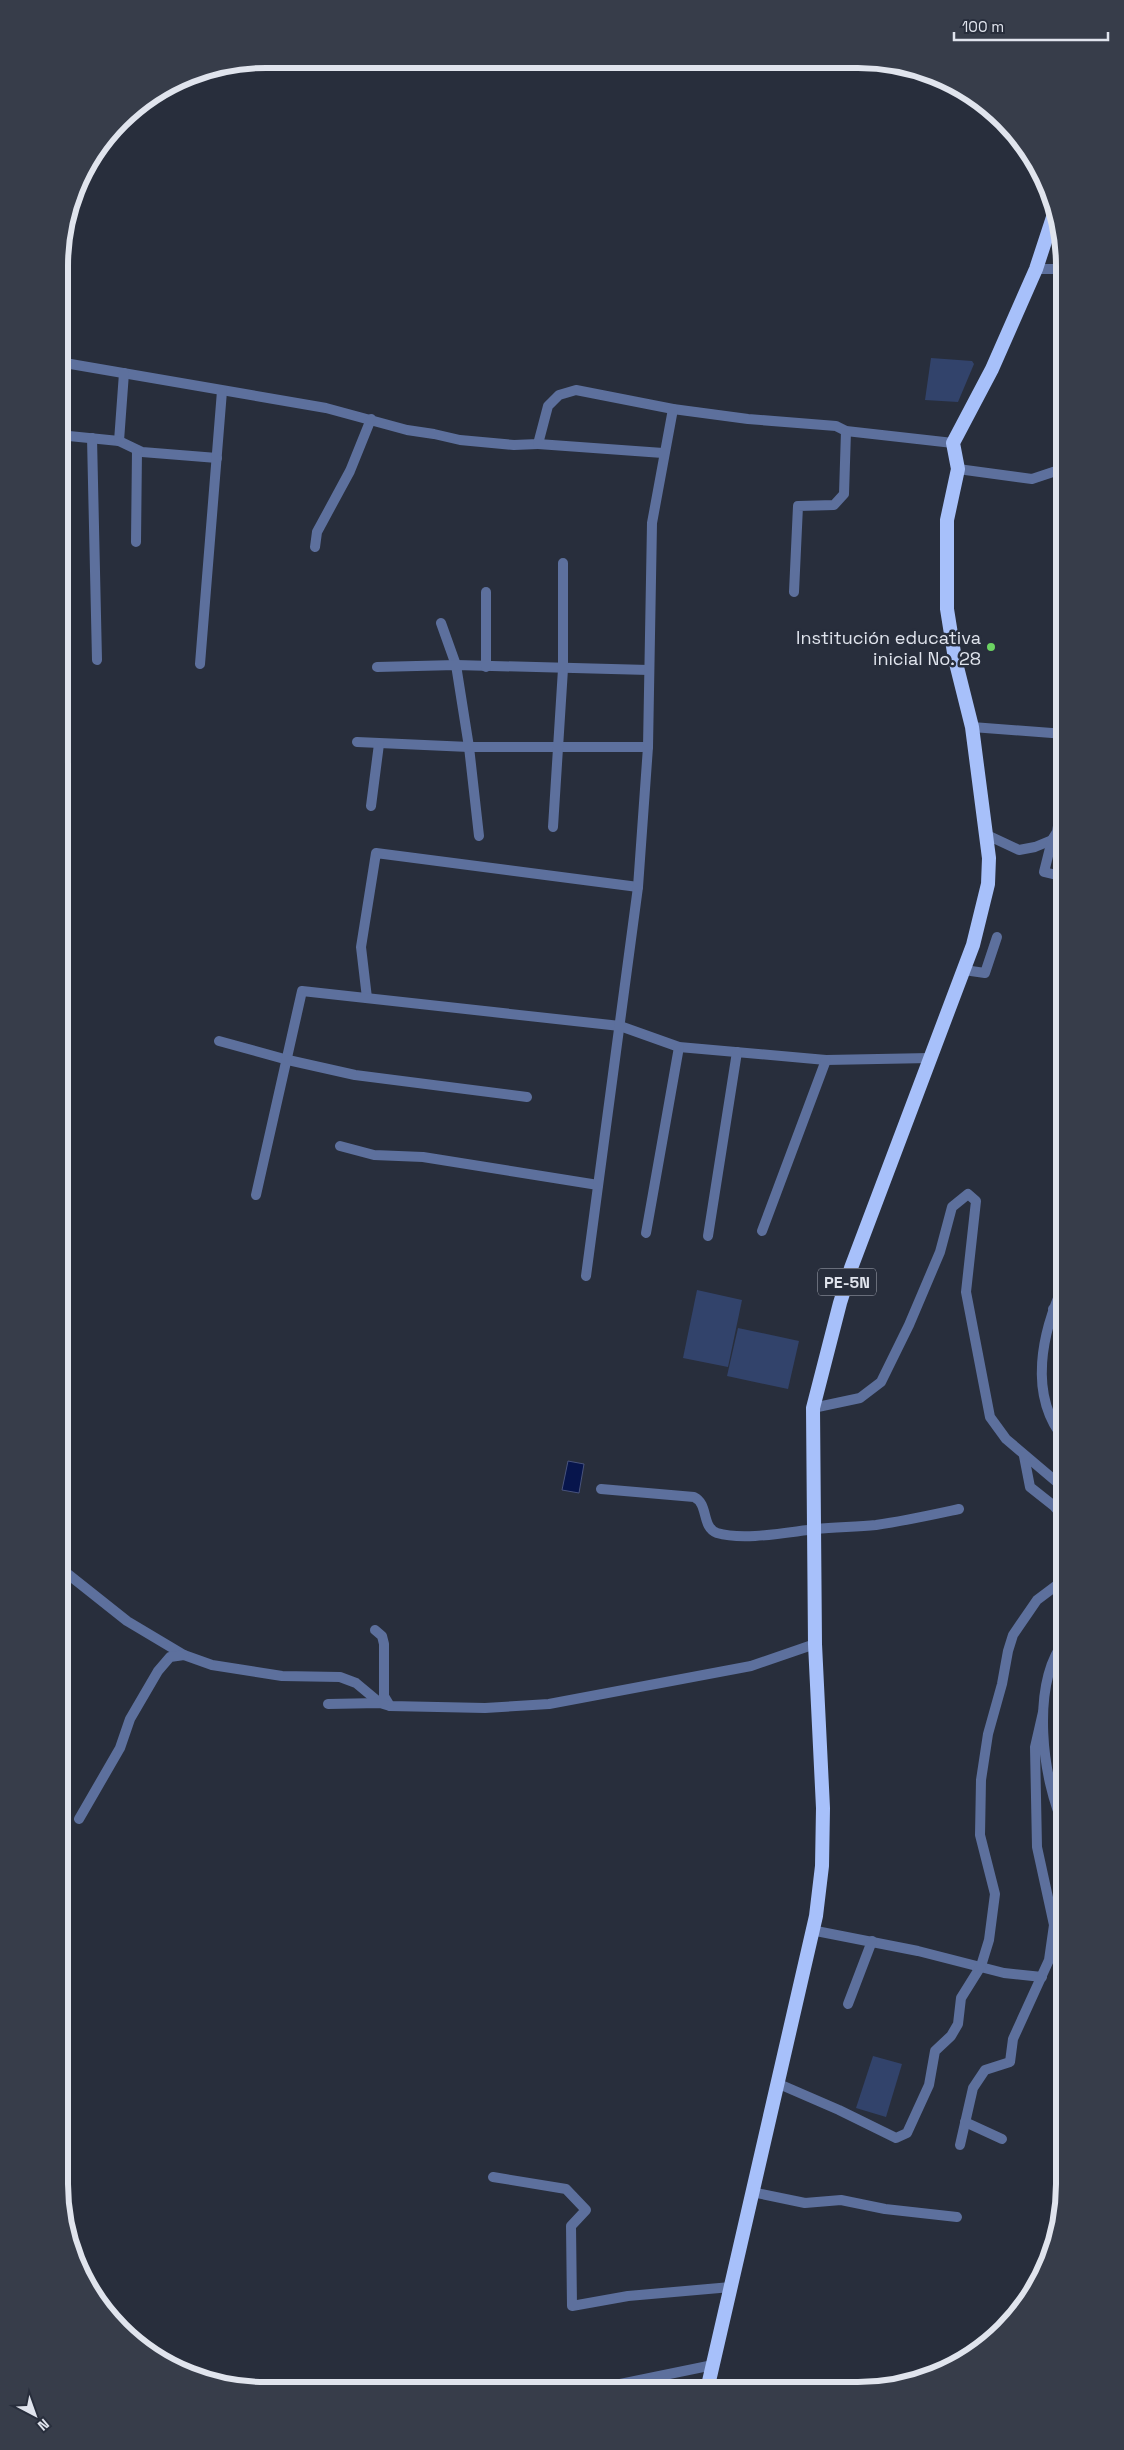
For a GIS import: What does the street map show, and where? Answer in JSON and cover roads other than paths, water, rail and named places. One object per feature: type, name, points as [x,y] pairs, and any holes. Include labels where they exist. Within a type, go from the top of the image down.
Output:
[{"type":"highway","points":[[953,443],[992,369],[1036,268],[1052,221]]},
{"type":"highway","name":"PE-5N","points":[[709,2382],[752,2192],[779,2084],[811,1930],[816,1916],[822,1866],[823,1818],[815,1644],[813,1408],[851,1268],[964,970],[981,916],[988,884],[990,858],[972,727],[955,659],[947,609],[947,520],[958,469],[953,443]]},
{"type":"street","points":[[1036,268],[1056,269]]},
{"type":"street","points":[[68,364],[326,408],[387,423],[407,430],[460,440],[514,445],[538,444],[663,453]]},
{"type":"street","points":[[119,441],[124,374]]},
{"type":"street","points":[[538,444],[548,406],[559,395],[576,390],[673,409],[748,419],[836,426],[846,431],[953,443]]},
{"type":"street","points":[[200,664],[222,391]]},
{"type":"street","points":[[586,1276],[638,887],[648,747],[652,523],[663,453],[673,409]]},
{"type":"street","points":[[315,547],[317,532],[350,471],[371,419]]},
{"type":"street","points":[[794,592],[798,506],[834,506],[844,494],[846,431]]},
{"type":"street","points":[[68,435],[119,441],[137,450],[217,458]]},
{"type":"street","points":[[92,438],[97,660]]},
{"type":"street","points":[[136,542],[137,450]]},
{"type":"street","points":[[958,469],[1032,479],[1056,471]]},
{"type":"street","points":[[553,827],[563,669],[563,563]]},
{"type":"street","points":[[486,592],[486,666]]},
{"type":"street","points":[[442,623],[456,665],[479,836]]},
{"type":"street","points":[[376,667],[456,665],[649,670]]},
{"type":"street","points":[[972,727],[1056,733]]},
{"type":"street","points":[[357,742],[468,746],[648,747]]},
{"type":"street","points":[[370,806],[380,744]]},
{"type":"street","points":[[1056,834],[1052,840],[1044,872],[1056,875]]},
{"type":"street","points":[[987,835],[1019,850],[1035,847],[1052,840]]},
{"type":"street","points":[[367,998],[361,947],[376,853],[638,887]]},
{"type":"street","points":[[964,970],[985,974],[997,937]]},
{"type":"street","points":[[256,1195],[288,1060],[302,991],[620,1026],[678,1047],[826,1060],[930,1058]]},
{"type":"street","points":[[219,1041],[288,1060],[355,1075],[527,1097]]},
{"type":"street","points":[[646,1233],[678,1047]]},
{"type":"street","points":[[708,1236],[736,1052]]},
{"type":"street","points":[[762,1230],[826,1060]]},
{"type":"street","points":[[340,1146],[374,1155],[424,1156],[598,1185]]},
{"type":"street","points":[[813,1408],[860,1398],[881,1382],[909,1325],[940,1252],[952,1207],[968,1194],[976,1201],[966,1292],[990,1417],[1006,1439],[1056,1482]]},
{"type":"street","points":[[1056,1302],[1042,1348],[1043,1393],[1056,1429]]},
{"type":"street","points":[[1053,1308],[1056,1320]]},
{"type":"street","points":[[1024,1456],[1030,1487],[1056,1509]]},
{"type":"street","points":[[601,1488],[696,1497],[702,1504],[710,1528],[720,1533],[789,1534],[814,1529],[876,1525],[959,1509]]},
{"type":"street","points":[[68,1574],[127,1621],[184,1654],[212,1665],[274,1674],[340,1677],[356,1683],[385,1705]]},
{"type":"street","points":[[779,2084],[840,2110],[891,2136],[901,2137],[907,2133],[929,2085],[935,2051],[951,2036],[958,2024],[961,1998],[981,1966],[989,1940],[995,1894],[980,1835],[980,1780],[988,1734],[1013,1635],[1037,1600],[1056,1586]]},
{"type":"street","points":[[374,1630],[382,1636],[384,1644],[385,1705]]},
{"type":"street","points":[[328,1704],[485,1708],[549,1704],[751,1666],[815,1644]]},
{"type":"street","points":[[960,2146],[973,2088],[985,2070],[1010,2062],[1013,2039],[1050,1960],[1054,1925],[1037,1847],[1035,1747],[1043,1712],[1046,1680],[1056,1652]]},
{"type":"street","points":[[79,1819],[120,1748],[130,1719],[158,1670],[170,1657],[184,1654]]},
{"type":"street","points":[[1043,1712],[1050,1784],[1056,1808]]},
{"type":"street","points":[[811,1930],[872,1941],[1013,1975],[1042,1977]]},
{"type":"street","points":[[848,2004],[872,1941]]},
{"type":"street","points":[[965,2122],[1002,2139]]},
{"type":"street","points":[[493,2177],[566,2189],[586,2210],[571,2226],[572,2306],[628,2296],[731,2287]]},
{"type":"street","points":[[752,2192],[805,2203],[841,2200],[885,2209],[957,2217]]},
{"type":"street","points":[[630,2382],[713,2365]]},
{"type":"place","name":"Institución educativa inicial No. 28","points":[[991,647]]}]
